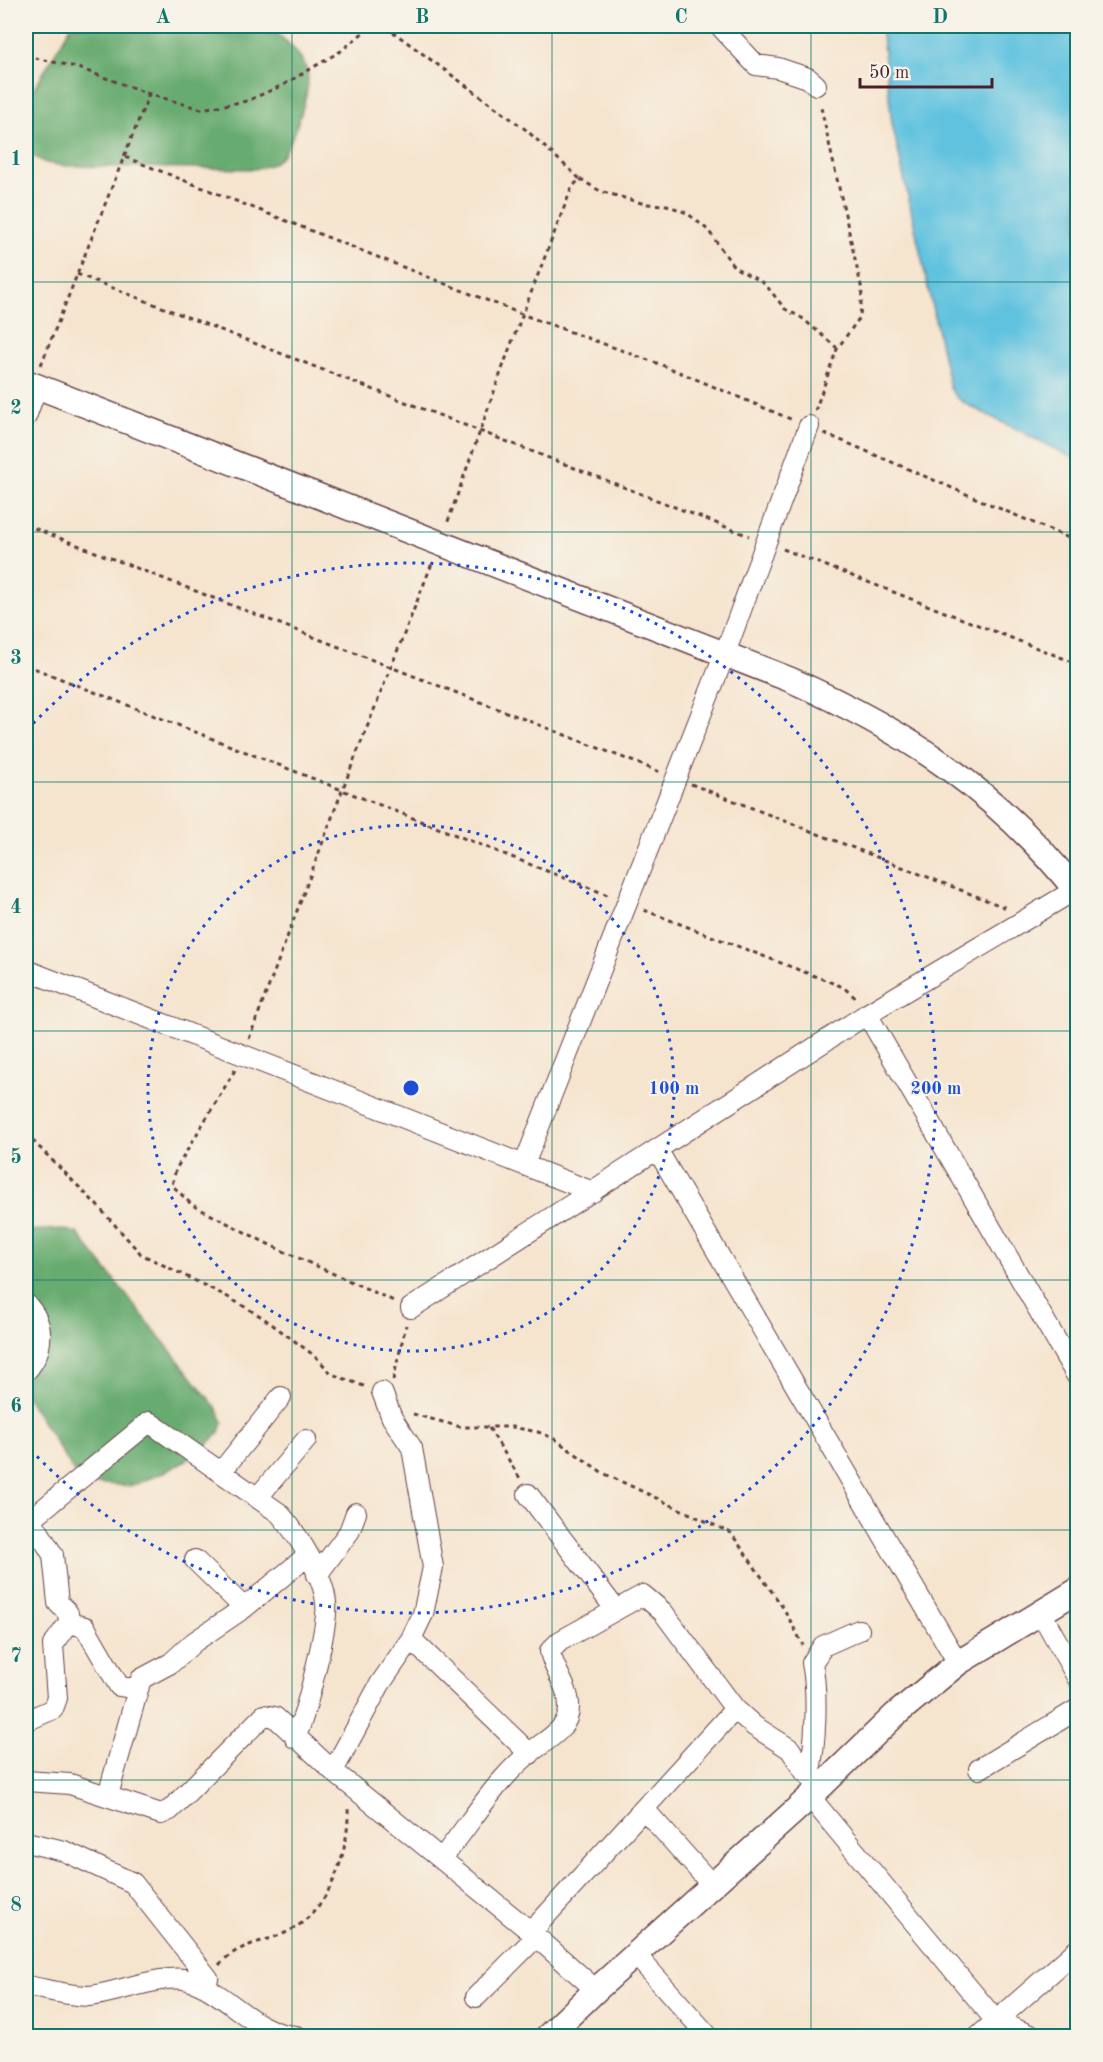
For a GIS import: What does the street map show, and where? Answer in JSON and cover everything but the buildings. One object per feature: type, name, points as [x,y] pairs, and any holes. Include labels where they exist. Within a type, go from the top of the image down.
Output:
[{"type":"street","points":[[720,26],[756,64],[778,68],[808,78],[816,85]]},
{"type":"street","points":[[26,417],[31,384],[724,656],[791,680],[841,702],[927,750],[967,780],[1044,855],[1076,892],[867,1014],[658,1151],[411,1308]]},
{"type":"street","points":[[524,1165],[724,656],[809,426]]},
{"type":"street","points":[[26,970],[593,1192]]},
{"type":"street","points":[[867,1014],[1077,1377]]},
{"type":"street","points":[[658,1151],[958,1663]]},
{"type":"street","points":[[26,1304],[38,1325],[41,1341],[36,1360],[26,1371]]},
{"type":"street","points":[[221,1472],[281,1397]]},
{"type":"street","points":[[340,1778],[380,1684],[411,1639],[423,1614],[434,1567],[412,1448],[392,1418],[384,1398]]},
{"type":"street","points":[[26,1721],[53,1708],[57,1698],[53,1645],[69,1623],[68,1613],[58,1603],[53,1555],[28,1515],[149,1422],[279,1513],[292,1528],[317,1575],[327,1604],[323,1630],[295,1738]]},
{"type":"street","points":[[258,1497],[306,1440]]},
{"type":"street","points":[[528,1494],[616,1610]]},
{"type":"street","points":[[317,1575],[349,1532],[356,1513]]},
{"type":"street","points":[[108,1795],[141,1679],[171,1663],[194,1642],[244,1608],[307,1556]]},
{"type":"street","points":[[195,1560],[244,1608]]},
{"type":"street","points":[[548,2037],[596,1990],[713,1886],[814,1786],[895,1715],[958,1663],[1077,1590]]},
{"type":"street","points":[[442,1858],[507,1773],[550,1740],[564,1724],[569,1710],[568,1698],[550,1652],[560,1641],[643,1595],[663,1612],[735,1709],[754,1726],[790,1749],[814,1786],[996,2022],[1032,2037]]},
{"type":"street","points":[[1040,1611],[1077,1679]]},
{"type":"street","points":[[69,1623],[86,1627],[120,1686],[137,1689]]},
{"type":"street","points":[[814,1786],[815,1678],[812,1663],[823,1646],[859,1630]]},
{"type":"street","points":[[411,1639],[530,1754]]},
{"type":"street","points":[[476,1997],[735,1709]]},
{"type":"street","points":[[979,1769],[1077,1709]]},
{"type":"street","points":[[26,1781],[70,1784],[161,1814],[170,1810],[264,1715],[275,1717],[340,1778],[442,1858],[596,1990]]},
{"type":"street","points":[[644,1809],[713,1886]]},
{"type":"street","points":[[26,1842],[64,1851],[134,1883],[205,1982],[257,2024],[286,2036],[296,2037]]},
{"type":"street","points":[[979,2037],[1077,1949]]},
{"type":"street","points":[[636,1955],[708,2037]]},
{"type":"street","points":[[26,1986],[88,1996],[169,1980],[186,1979],[205,1982]]},
{"type":"path","points":[[26,56],[76,67],[149,94],[201,109],[247,101],[283,85],[341,51],[371,26]]},
{"type":"path","points":[[385,26],[525,129],[580,179],[600,191],[645,204],[667,204],[687,213],[708,230],[734,267],[765,284],[785,309],[802,318],[837,349]]},
{"type":"path","points":[[809,426],[837,349],[860,317],[862,290],[816,85]]},
{"type":"path","points":[[31,384],[149,94]]},
{"type":"path","points":[[125,157],[524,315],[662,365],[1077,542]]},
{"type":"path","points":[[384,1398],[394,1379],[398,1350],[411,1308],[252,1236],[192,1205],[172,1185],[176,1169],[243,1056],[343,788],[440,543],[510,347],[572,187],[580,179]]},
{"type":"path","points":[[77,274],[756,538]]},
{"type":"path","points":[[26,525],[666,775]]},
{"type":"path","points":[[778,547],[1077,664]]},
{"type":"path","points":[[26,665],[343,788],[626,903],[843,987],[860,1002],[867,1014]]},
{"type":"path","points":[[687,783],[1030,917]]},
{"type":"path","points":[[26,1134],[95,1203],[141,1254],[226,1296],[262,1317],[315,1356],[332,1374],[384,1398],[398,1410],[461,1427],[512,1427],[538,1432],[553,1438],[603,1473],[731,1533],[784,1609],[812,1663]]},
{"type":"path","points":[[489,1428],[512,1463]]},
{"type":"path","points":[[205,1982],[223,1959],[237,1949],[295,1928],[319,1905],[338,1870],[346,1838],[340,1778]]},
{"type":"green space","points":[[71,26],[263,26],[270,29],[300,57],[308,79],[300,116],[285,151],[274,162],[255,169],[65,166],[46,163],[31,155],[26,148],[26,102]]},
{"type":"green space","points":[[61,1229],[77,1233],[217,1409],[223,1422],[220,1432],[199,1453],[165,1472],[131,1486],[90,1483],[75,1473],[26,1396],[26,1231]]},
{"type":"water","points":[[881,26],[1072,26],[1077,30],[1077,460],[970,406],[957,398],[950,388],[892,123]]}]
